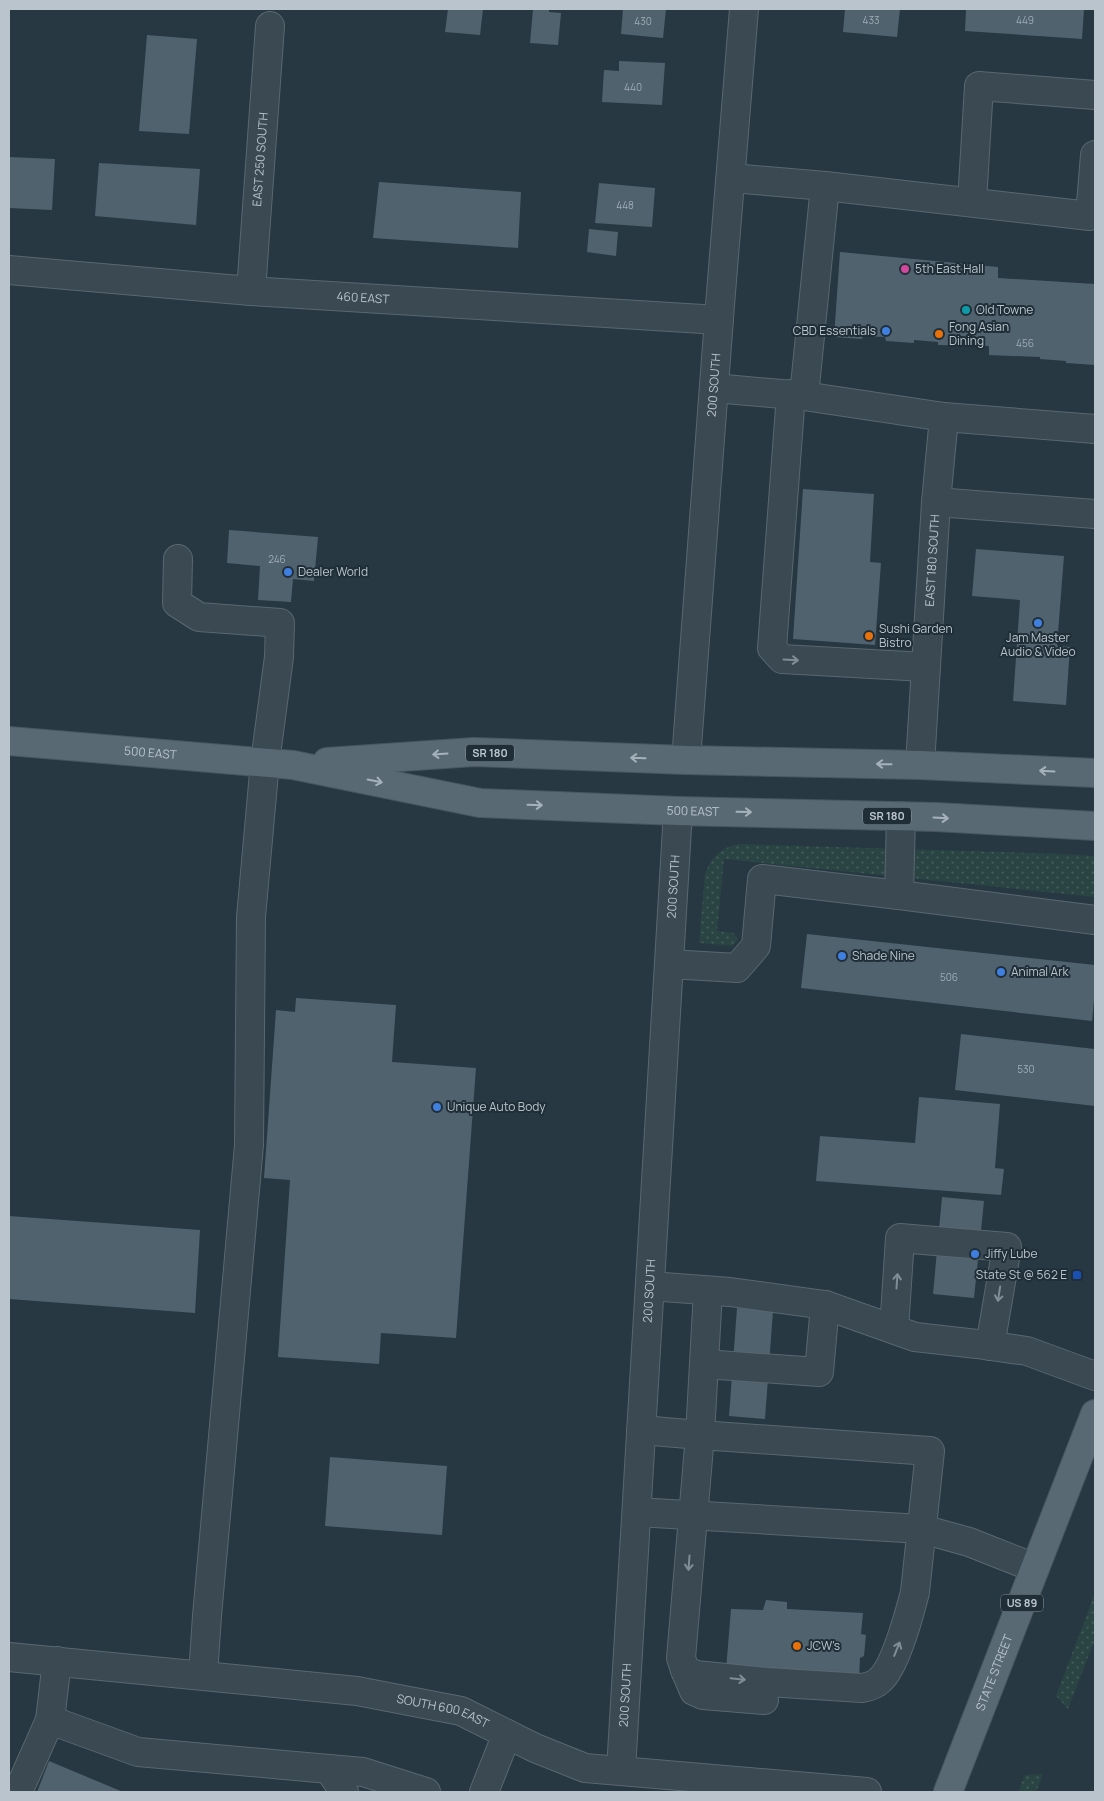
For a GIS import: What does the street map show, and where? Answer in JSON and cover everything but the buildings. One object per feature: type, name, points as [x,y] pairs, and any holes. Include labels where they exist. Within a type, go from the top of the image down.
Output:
[{"type":"main road","name":"500 EAST","points":[[9,741],[293,765],[480,802],[678,811],[902,816],[1095,826]]},
{"type":"main road","name":"500 EAST","points":[[293,765],[474,752],[686,760],[920,765],[1095,773]]},
{"type":"main road","name":"STATE STREET","points":[[948,1792],[1095,1414]]},
{"type":"street","name":"200 SOUTH","points":[[686,760],[744,9]]},
{"type":"street","name":"EAST 250 SOUTH","points":[[251,291],[270,26]]},
{"type":"street","points":[[972,202],[979,86],[1095,95]]},
{"type":"street","points":[[730,178],[825,186],[1090,216],[1095,155]]},
{"type":"street","points":[[825,186],[798,395],[772,648],[782,659],[925,667]]},
{"type":"street","name":"460 EAST","points":[[9,270],[251,291],[719,320]]},
{"type":"street","points":[[714,388],[798,395],[944,417],[1095,429]]},
{"type":"street","name":"EAST 180 SOUTH","points":[[920,765],[936,502],[944,417]]},
{"type":"street","points":[[936,502],[1095,514]]},
{"type":"street","points":[[178,559],[177,604],[199,617],[280,623],[251,917],[249,1145],[203,1676]]},
{"type":"street","name":"200 SOUTH","points":[[621,1770],[678,811]]},
{"type":"street","points":[[899,895],[902,816]]},
{"type":"street","points":[[669,964],[737,968],[756,946],[762,879],[1095,920]]},
{"type":"street","points":[[894,1329],[900,1238],[1007,1248],[990,1346]]},
{"type":"street","points":[[650,1286],[825,1305],[914,1337],[1027,1351],[1095,1376]]},
{"type":"street","points":[[642,1430],[700,1435],[930,1451],[915,1592],[896,1652],[881,1680],[871,1686],[862,1688],[714,1677],[696,1675],[685,1670],[681,1658],[700,1435],[708,1291]]},
{"type":"street","points":[[704,1364],[819,1372],[825,1305]]},
{"type":"street","points":[[637,1512],[922,1529],[969,1542],[1035,1568]]},
{"type":"street","name":"SOUTH 600 EAST","points":[[9,1657],[357,1691],[461,1712],[535,1748],[585,1768],[621,1770],[678,1784],[867,1792]]},
{"type":"street","points":[[18,1792],[50,1720],[57,1661]]},
{"type":"street","points":[[50,1720],[138,1752],[363,1772],[426,1792]]},
{"type":"street","points":[[484,1792],[507,1734]]},
{"type":"street","points":[[329,1769],[344,1792]]},
{"type":"green space","points":[[739,844],[1095,856],[1095,897],[724,859],[717,931],[734,933],[738,940],[732,946],[699,943],[705,874],[711,862],[718,854],[727,848]]},
{"type":"green space","points":[[1095,1593],[1095,1639],[1068,1709],[1056,1696]]},
{"type":"green space","points":[[1043,1774],[1036,1792],[1018,1792],[1025,1775]]},
{"type":"place","name":"5th East Hall","points":[[905,269]]},
{"type":"place","name":"Old Towne","points":[[966,310]]},
{"type":"place","name":"CBD Essentials","points":[[886,331]]},
{"type":"place","name":"Fong Asian Dining","points":[[939,334]]},
{"type":"place","name":"Dealer World","points":[[288,572]]},
{"type":"place","name":"Jam Master Audio & Video","points":[[1038,623]]},
{"type":"place","name":"Sushi Garden Bistro","points":[[869,636]]},
{"type":"place","name":"Shade Nine","points":[[842,956]]},
{"type":"place","name":"Animal Ark","points":[[1001,972]]},
{"type":"place","name":"Unique Auto Body","points":[[437,1107]]},
{"type":"place","name":"Jiffy Lube","points":[[975,1254]]},
{"type":"place","name":"State St @ 562 E","points":[[1077,1275]]},
{"type":"place","name":"JCW's","points":[[797,1646]]}]
